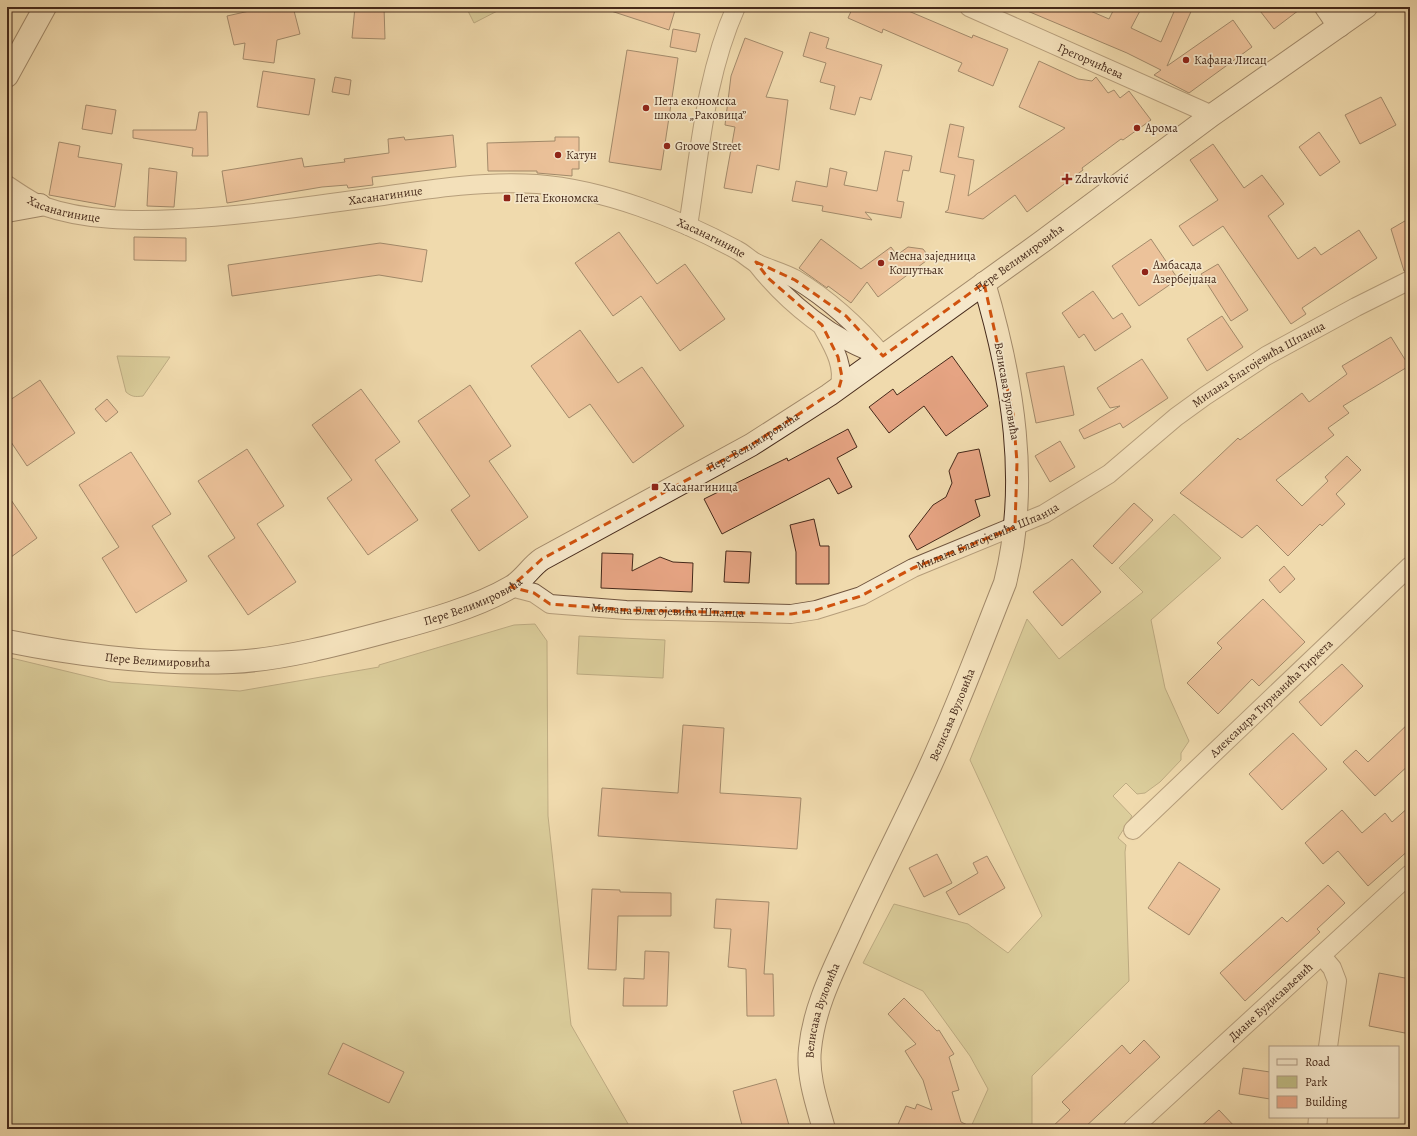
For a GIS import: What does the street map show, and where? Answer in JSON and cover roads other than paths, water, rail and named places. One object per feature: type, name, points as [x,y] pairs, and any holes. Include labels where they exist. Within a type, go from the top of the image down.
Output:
[{"type":"main road","points":[[7,76],[46,7]]},
{"type":"main road","points":[[1326,7],[1339,26]]},
{"type":"main road","name":"Пере Велимировића","points":[[7,641],[123,659],[233,662],[348,642],[404,627],[479,602],[511,587],[520,581],[542,559],[751,445],[839,388],[1212,115],[1366,7]]},
{"type":"main road","points":[[7,211],[40,206]]},
{"type":"main road","name":"Велисава Вуловића","points":[[824,1129],[814,1093],[810,1062],[810,1050],[818,1007],[853,927],[928,772],[956,708],[1005,583],[1011,557],[1018,482],[1013,414],[996,329],[984,283]]},
{"type":"street","points":[[688,226],[709,92],[715,66],[736,7]]},
{"type":"street","name":"Грегорчићева","points":[[969,7],[1212,115]]},
{"type":"street","name":"Хасанагинице","points":[[7,185],[40,206],[78,214],[124,220],[203,218],[273,211],[465,184],[524,184],[551,186],[614,200],[688,226],[738,251],[756,262],[796,280],[839,311],[870,340],[883,356]]},
{"type":"street","name":"Хасанагинице","points":[[756,262],[768,278],[822,325],[852,344],[883,356]]},
{"type":"street","name":"Милана Благојевића Шпанца","points":[[511,587],[534,593],[550,604],[626,610],[791,614],[840,604],[860,596],[913,568],[1044,514],[1109,474],[1176,417],[1266,356],[1356,307],[1410,280]]},
{"type":"street","name":"Хасанагинице","points":[[822,325],[833,346],[841,368],[842,377],[839,388]]},
{"type":"street","name":"Александра Тирнанића Тиркета","points":[[1133,830],[1410,566]]},
{"type":"street","name":"Диане Будисављевић","points":[[1132,1129],[1410,874]]},
{"type":"street","points":[[1322,956],[1332,968],[1337,981],[1328,1046]]},
{"type":"street","points":[[1317,1129],[1318,1118]]},
{"type":"place","name":"Кафана Лисац","points":[[1186,60]]},
{"type":"place","name":"Пета економска школа „Раковица”","points":[[646,108]]},
{"type":"place","name":"Арома","points":[[1137,128]]},
{"type":"place","name":"Groove Street","points":[[667,146]]},
{"type":"place","name":"Катун","points":[[558,155]]},
{"type":"place","name":"Zdravković","points":[[1067,179]]},
{"type":"place","name":"Пета Економска","points":[[507,198]]},
{"type":"place","name":"Месна заједница Кошутњак","points":[[881,263]]},
{"type":"place","name":"Амбасада Азербејџана","points":[[1145,272]]},
{"type":"place","name":"Хасанагиница","points":[[655,487]]}]
